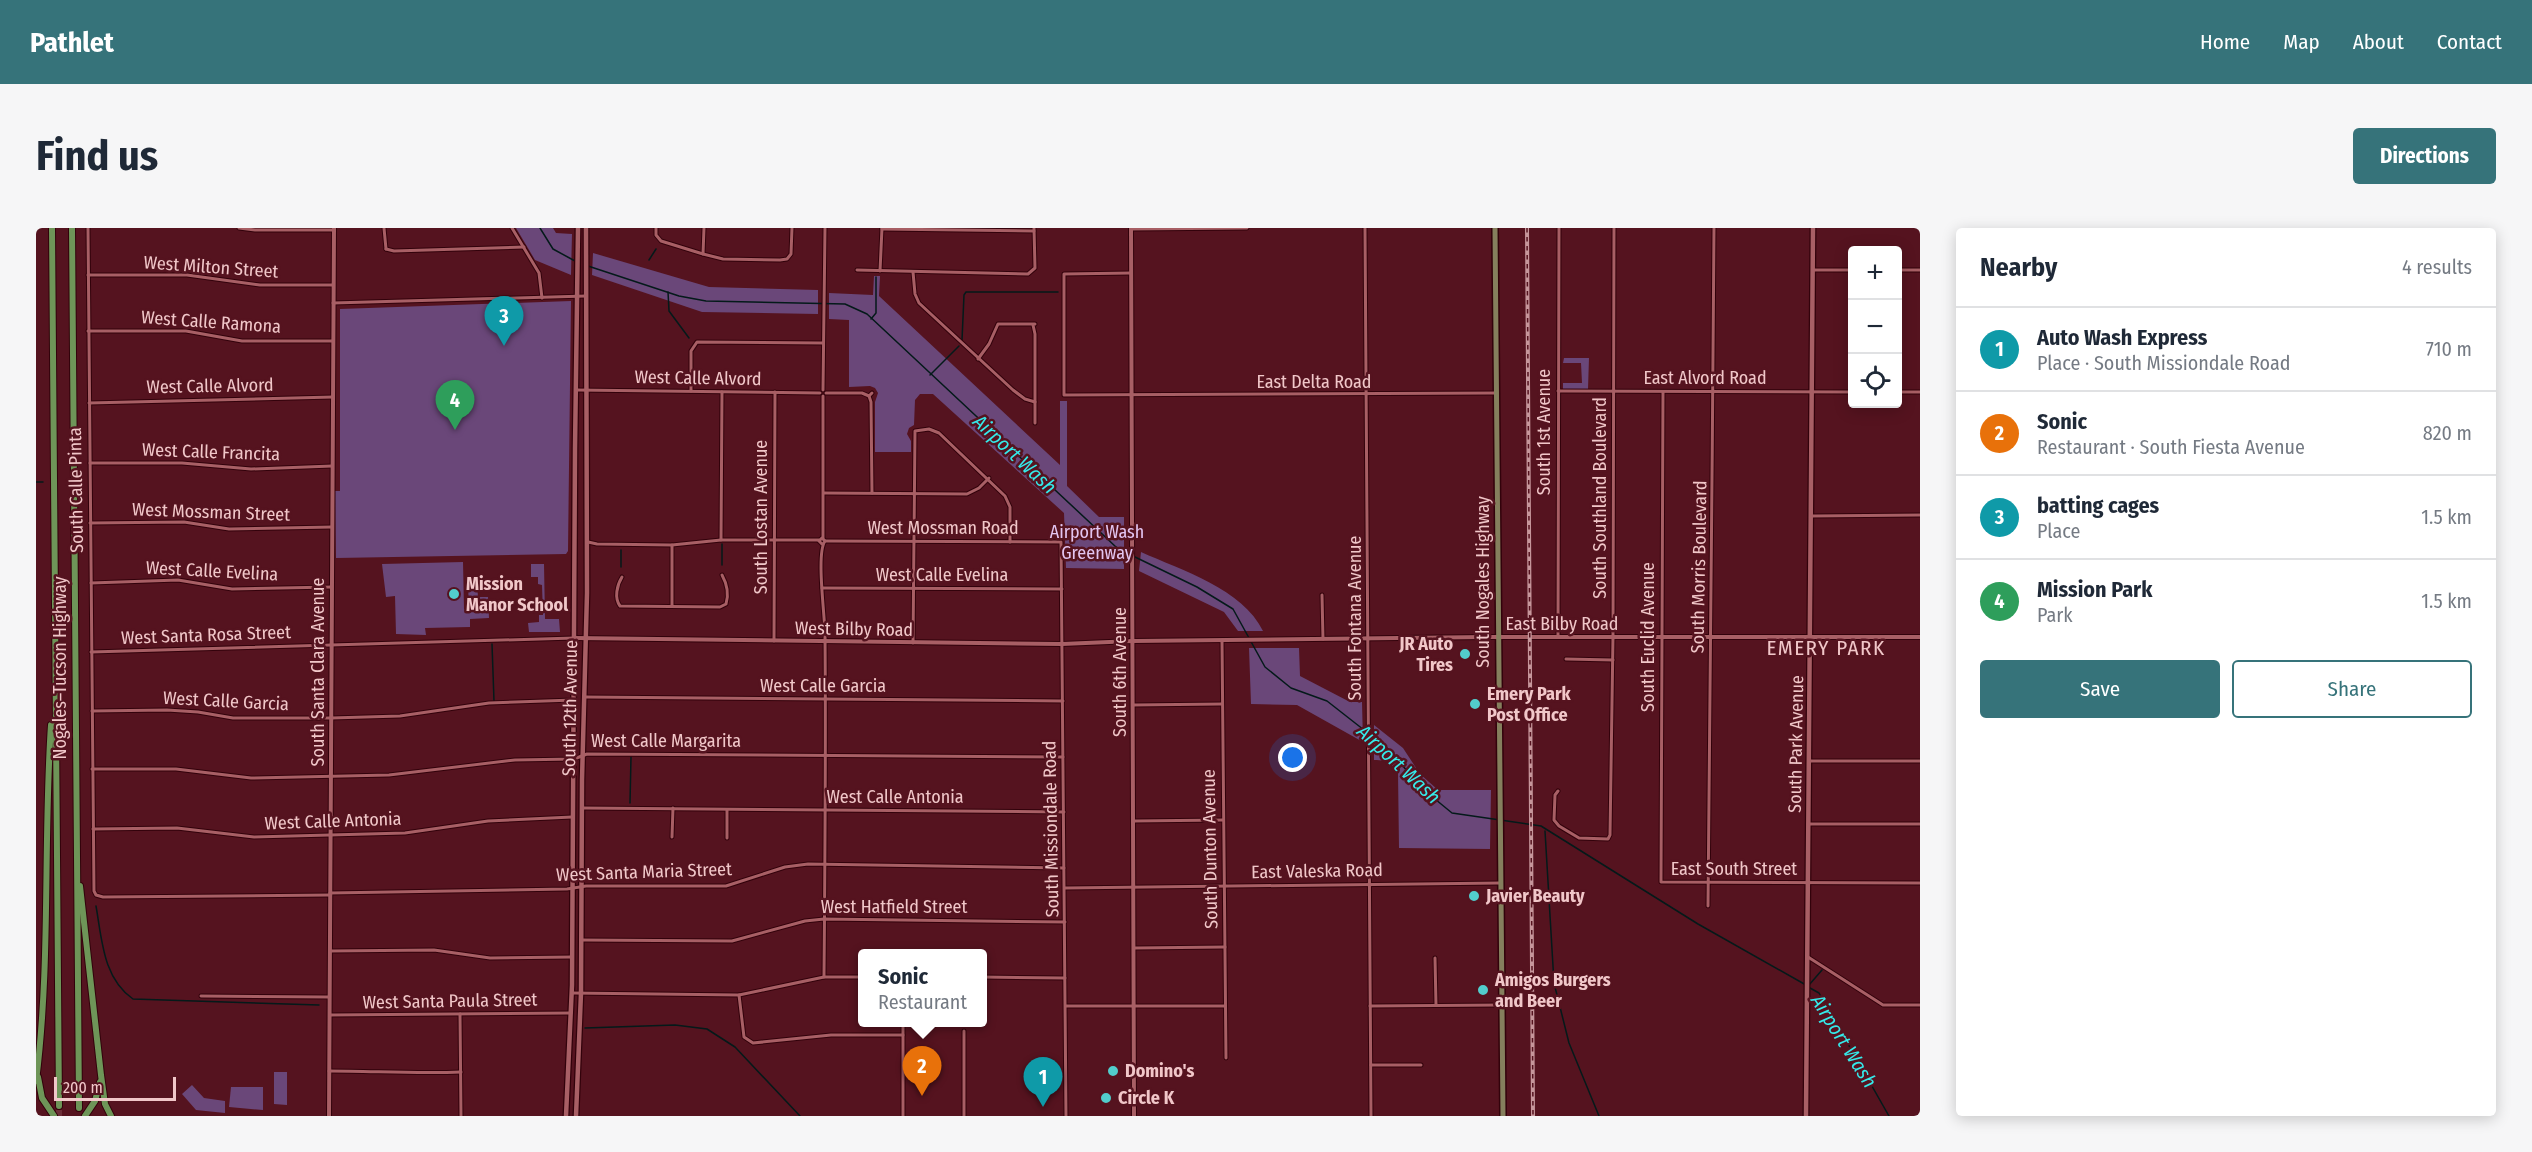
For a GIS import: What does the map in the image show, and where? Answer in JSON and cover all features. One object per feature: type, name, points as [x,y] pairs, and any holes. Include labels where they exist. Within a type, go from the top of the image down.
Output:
[{"type":"highway","name":"Nogales–Tucson Highway","points":[[52,228],[59,1106]]},
{"type":"highway","name":"Nogales–Tucson Highway","points":[[72,228],[79,1108]]},
{"type":"highway","points":[[36,1081],[44,965],[47,793],[54,676]]},
{"type":"highway","points":[[76,849],[101,1075],[105,1104],[111,1116]]},
{"type":"highway","points":[[37,1070],[42,1098],[52,1114]]},
{"type":"highway","points":[[86,1115],[95,1101],[101,1075]]},
{"type":"main road","name":"South 12th Avenue","points":[[566,1116],[572,993],[578,228]]},
{"type":"main road","name":"South 12th Avenue","points":[[576,1116],[581,993],[586,638],[586,228]]},
{"type":"main road","name":"South Nogales Highway","points":[[1495,228],[1503,1116]]},
{"type":"main road","name":"South Park Avenue","points":[[1806,1116],[1813,228]]},
{"type":"main road","points":[[574,555],[586,554]]},
{"type":"main road","points":[[570,1030],[574,1041],[579,1043]]},
{"type":"street","name":"South Calle Pinta","points":[[88,228],[92,769],[96,895]]},
{"type":"street","points":[[239,228],[255,230],[334,229]]},
{"type":"street","points":[[384,228],[384,250],[524,247]]},
{"type":"street","points":[[512,228],[539,273],[542,298]]},
{"type":"street","points":[[656,228],[656,235],[661,241],[703,254],[723,259],[780,260],[789,258],[792,252],[792,228]]},
{"type":"street","points":[[703,254],[704,228]]},
{"type":"street","points":[[824,977],[825,642],[822,541],[825,228]]},
{"type":"street","points":[[857,270],[880,272],[1032,273],[1035,268],[1034,229],[882,228],[880,272]]},
{"type":"street","points":[[1131,228],[1246,228]]},
{"type":"street","name":"South 6th Avenue","points":[[1131,228],[1134,1116]]},
{"type":"street","name":"South Fontana Avenue","points":[[1365,228],[1370,639],[1371,1116]]},
{"type":"street","name":"South 1st Avenue","points":[[1558,637],[1559,228]]},
{"type":"street","name":"South Southland Boulevard","points":[[1558,791],[1555,795],[1555,822],[1559,826],[1579,837],[1606,839],[1610,835],[1613,660],[1614,228]]},
{"type":"street","name":"South Morris Boulevard","points":[[1708,906],[1712,700],[1710,636],[1713,575],[1714,228]]},
{"type":"street","name":"South Santa Clara Avenue","points":[[329,1116],[334,229]]},
{"type":"street","points":[[1813,270],[1848,270]]},
{"type":"street","points":[[1902,270],[1920,270]]},
{"type":"street","points":[[913,272],[915,294],[919,303],[978,359],[1025,399],[1035,402]]},
{"type":"street","name":"East Delta Road","points":[[1131,273],[1064,274],[1064,396],[1497,393]]},
{"type":"street","name":"West Milton Street","points":[[88,275],[187,275],[260,285],[333,285]]},
{"type":"street","points":[[333,303],[586,296]]},
{"type":"street","points":[[978,359],[990,344],[997,323],[1034,324],[1035,423]]},
{"type":"street","name":"West Calle Ramona","points":[[88,331],[186,331],[242,340],[333,341]]},
{"type":"street","points":[[691,391],[693,342],[823,343]]},
{"type":"street","name":"West Calle Alvord","points":[[576,390],[870,394],[872,493]]},
{"type":"street","name":"East Alvord Road","points":[[1558,391],[1848,392]]},
{"type":"street","points":[[721,540],[722,392]]},
{"type":"street","name":"South Lostan Avenue","points":[[774,641],[775,392]]},
{"type":"street","name":"South Euclid Avenue","points":[[1661,882],[1663,392]]},
{"type":"street","points":[[1902,392],[1920,392]]},
{"type":"street","name":"West Calle Alvord","points":[[89,403],[333,397]]},
{"type":"street","points":[[913,643],[914,432],[929,429],[939,433],[988,478],[1009,501],[1010,542]]},
{"type":"street","name":"West Calle Francita","points":[[90,463],[182,463],[251,469],[332,466]]},
{"type":"street","points":[[824,493],[967,494],[979,488],[988,478]]},
{"type":"street","points":[[1812,516],[1920,515]]},
{"type":"street","name":"West Mossman Street","points":[[90,523],[184,522],[229,529],[332,527]]},
{"type":"street","points":[[585,539],[597,544]]},
{"type":"street","name":"West Mossman Road","points":[[597,544],[672,545],[721,540],[1061,542]]},
{"type":"street","name":"South Missiondale Road","points":[[1061,542],[1066,1116]]},
{"type":"street","points":[[586,565],[590,547],[597,544]]},
{"type":"street","points":[[672,545],[672,607]]},
{"type":"street","points":[[622,577],[617,594],[617,602],[620,606],[720,607],[726,606],[727,582],[722,575]]},
{"type":"street","name":"West Calle Evelina","points":[[90,583],[178,580],[232,589],[332,587]]},
{"type":"street","name":"West Calle Evelina","points":[[822,588],[1062,589]]},
{"type":"street","points":[[1322,595],[1323,639]]},
{"type":"street","name":"East Bilby Road","points":[[1133,641],[1661,636],[1920,637]]},
{"type":"street","name":"West Bilby Road","points":[[574,638],[1062,644],[1133,641]]},
{"type":"street","name":"West Santa Rosa Street","points":[[91,652],[574,638]]},
{"type":"street","name":"South Dunton Avenue","points":[[1222,640],[1226,1058]]},
{"type":"street","points":[[1566,659],[1613,660]]},
{"type":"street","name":"West Calle Garcia","points":[[584,697],[1063,701]]},
{"type":"street","name":"West Calle Garcia","points":[[92,711],[167,710],[233,718],[331,718],[400,716],[489,703],[574,700]]},
{"type":"street","points":[[1133,705],[1222,704]]},
{"type":"street","name":"West Calle Margarita","points":[[92,769],[176,769],[251,778],[389,776],[514,760],[574,759],[583,754],[1063,757]]},
{"type":"street","points":[[1809,762],[1920,761]]},
{"type":"street","name":"West Calle Antonia","points":[[582,808],[1064,812]]},
{"type":"street","points":[[672,808],[672,837]]},
{"type":"street","points":[[727,809],[727,838]]},
{"type":"street","name":"West Calle Antonia","points":[[93,829],[177,828],[254,837],[405,833],[488,820],[574,817]]},
{"type":"street","points":[[1134,821],[1223,820]]},
{"type":"street","points":[[1808,824],[1920,824]]},
{"type":"street","name":"West Santa Maria Street","points":[[96,895],[103,897],[330,894],[582,886],[726,886],[785,867],[823,864],[1064,868]]},
{"type":"street","name":"East South Street","points":[[1661,882],[1920,884]]},
{"type":"street","name":"East Valeska Road","points":[[1065,888],[1500,883]]},
{"type":"street","name":"West Hatfield Street","points":[[581,940],[732,941],[805,921],[824,919],[1065,922]]},
{"type":"street","points":[[1135,948],[1225,947]]},
{"type":"street","points":[[330,951],[434,950],[490,958],[572,957]]},
{"type":"street","points":[[1807,956],[1883,1005],[1920,1005]]},
{"type":"street","points":[[1436,958],[1436,1005]]},
{"type":"street","points":[[572,993],[738,995],[824,977],[858,977]]},
{"type":"street","points":[[987,977],[1065,978]]},
{"type":"street","points":[[738,995],[743,1034],[746,1040],[755,1043],[831,1035],[903,1035]]},
{"type":"street","points":[[201,996],[329,996]]},
{"type":"street","points":[[1370,1006],[1501,1005]]},
{"type":"street","points":[[1066,1006],[1225,1006]]},
{"type":"street","name":"West Santa Paula Street","points":[[329,1015],[571,1013]]},
{"type":"street","points":[[460,1014],[461,1116]]},
{"type":"street","points":[[903,1027],[903,1116]]},
{"type":"street","points":[[964,1030],[964,1116]]},
{"type":"street","points":[[1371,1065],[1421,1065]]},
{"type":"street","points":[[329,1071],[417,1074],[461,1072]]},
{"type":"green space","points":[[516,228],[553,228],[556,233],[572,234],[571,275],[535,260]]},
{"type":"green space","points":[[593,253],[709,287],[818,290],[818,314],[702,312],[592,275]]},
{"type":"green space","name":"Airport Wash Greenway","points":[[874,276],[880,276],[879,296],[1060,465],[1060,401],[1067,401],[1067,486],[1099,517],[1124,517],[1124,569],[1066,568],[1064,513],[933,394],[920,394],[915,400],[914,425],[909,428],[907,434],[911,441],[911,452],[875,452],[875,402],[878,393],[870,386],[849,387],[849,320],[829,319],[829,293],[873,295]]},
{"type":"green space","points":[[571,301],[568,551],[566,554],[336,558],[335,491],[340,491],[340,309]]},
{"type":"green space","points":[[1564,358],[1589,358],[1588,389],[1563,389],[1563,383],[1582,383],[1581,363],[1563,363]]},
{"type":"green space","name":"Airport Wash Greenway","points":[[1141,552],[1210,582],[1226,592],[1254,616],[1263,631],[1238,631],[1224,612],[1139,571]]},
{"type":"green space","points":[[463,562],[464,609],[469,609],[468,584],[477,584],[478,597],[488,597],[489,618],[470,619],[470,627],[425,628],[426,635],[396,634],[395,596],[386,597],[382,564]]},
{"type":"green space","points":[[531,564],[544,564],[545,619],[559,619],[560,632],[529,632],[528,623],[539,622],[539,615],[543,615],[542,585],[538,584],[538,577],[531,577]]},
{"type":"green space","points":[[1249,648],[1299,648],[1300,676],[1350,702],[1362,702],[1363,742],[1297,705],[1251,704]]},
{"type":"green space","points":[[1374,725],[1403,748],[1420,774],[1438,790],[1491,790],[1490,849],[1399,848],[1398,773],[1389,763],[1374,760]]},
{"type":"green space","points":[[274,1072],[287,1072],[287,1105],[274,1104]]},
{"type":"green space","points":[[192,1085],[204,1098],[225,1101],[225,1113],[196,1110],[182,1094]]},
{"type":"green space","points":[[231,1087],[263,1087],[263,1110],[229,1107]]},
{"type":"waterway","name":"Airport Wash","points":[[540,228],[553,249],[575,261]]},
{"type":"waterway","points":[[649,260],[656,249]]},
{"type":"waterway","name":"Airport Wash","points":[[588,266],[679,296],[706,301],[845,304],[867,314],[1116,547],[1130,555]]},
{"type":"waterway","points":[[871,319],[876,313],[876,277]]},
{"type":"waterway","points":[[668,292],[669,311],[689,338]]},
{"type":"waterway","points":[[962,340],[966,292],[1058,292]]},
{"type":"waterway","points":[[930,375],[959,346]]},
{"type":"waterway","points":[[36,482],[43,482]]},
{"type":"waterway","points":[[722,544],[722,565]]},
{"type":"waterway","points":[[621,550],[621,567]]},
{"type":"waterway","name":"Airport Wash","points":[[1135,557],[1197,587],[1233,609],[1265,667],[1291,688],[1327,701],[1387,748],[1424,790],[1452,813],[1541,826],[1698,924],[1806,985]]},
{"type":"waterway","points":[[492,644],[494,701]]},
{"type":"waterway","points":[[630,803],[631,757]]},
{"type":"waterway","points":[[1545,831],[1554,983],[1569,1043],[1599,1116]]},
{"type":"waterway","points":[[96,906],[102,945],[110,969],[115,980],[133,999],[319,1005]]},
{"type":"waterway","points":[[1809,985],[1822,970]]},
{"type":"waterway","name":"Airport Wash","points":[[1810,988],[1819,993],[1889,1116]]},
{"type":"waterway","points":[[585,1028],[675,1025],[707,1029],[735,1047],[800,1116]]},
{"type":"tunnel","points":[[59,1106],[59,1116]]},
{"type":"railway","points":[[1527,228],[1533,1116]]},
{"type":"place","name":"batting cages","points":[[504,346]]},
{"type":"place","name":"Mission Park","points":[[455,430]]},
{"type":"place","name":"Mission Manor School","points":[[454,594]]},
{"type":"place","name":"JR Auto Tires","points":[[1465,654]]},
{"type":"place","name":"Emery Park Post Office","points":[[1475,704]]},
{"type":"place","name":"Javier Beauty","points":[[1474,896]]},
{"type":"place","name":"Amigos Burgers and Beer","points":[[1483,990]]},
{"type":"place","name":"Domino's","points":[[1113,1071]]},
{"type":"place","name":"Sonic","points":[[922,1096]]},
{"type":"place","name":"Circle K","points":[[1106,1098]]},
{"type":"place","name":"Auto Wash Express","points":[[1043,1107]]},
{"type":"district","name":"EMERY PARK","points":[[1826,648]]}]
